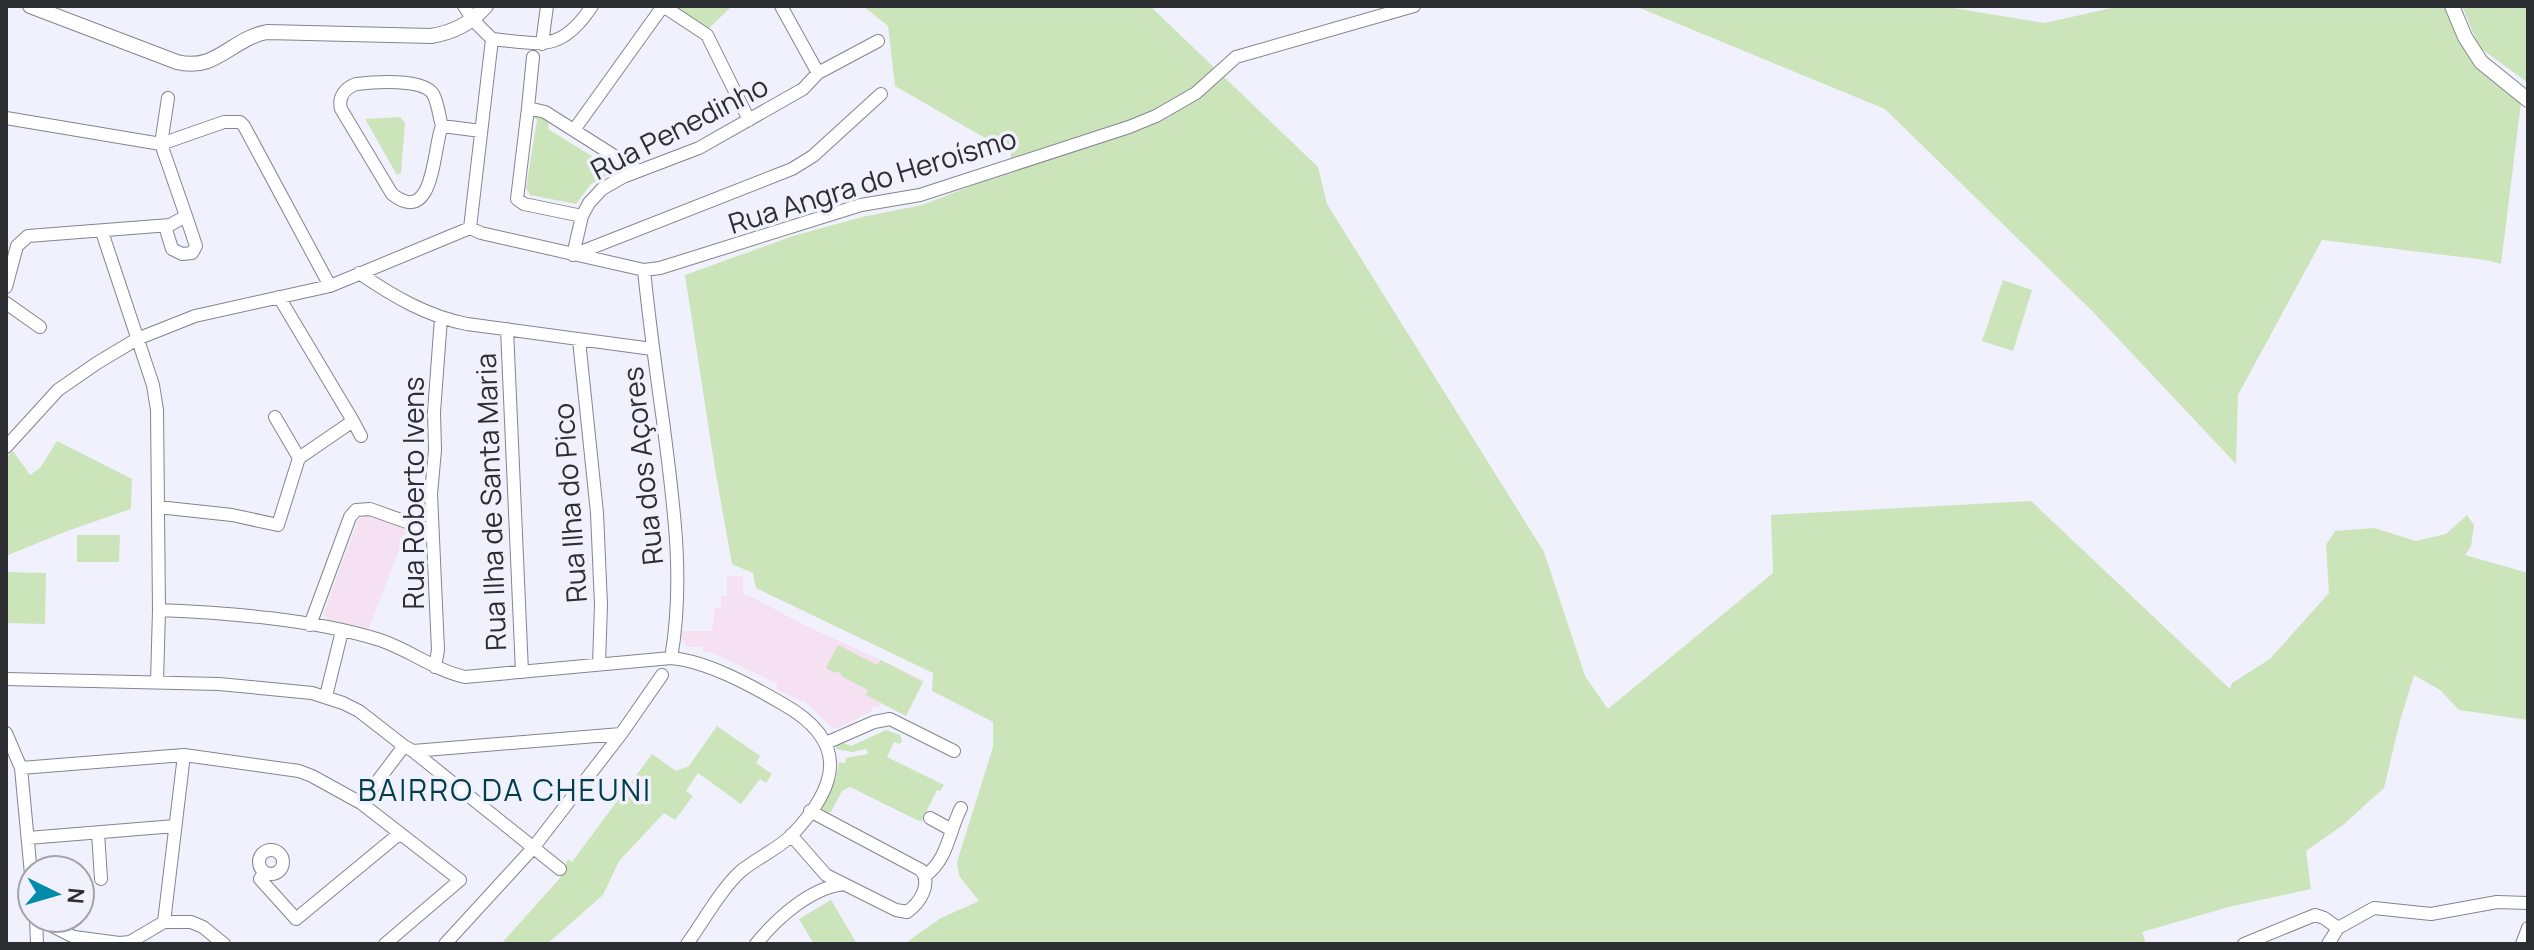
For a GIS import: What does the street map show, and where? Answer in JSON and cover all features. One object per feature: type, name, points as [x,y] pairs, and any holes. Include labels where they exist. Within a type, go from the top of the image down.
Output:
[{"type":"street","points":[[30,6],[192,65],[207,63],[245,39],[267,32],[431,36],[453,31],[473,20],[486,6]]},
{"type":"street","points":[[464,6],[492,39],[542,44],[557,41],[570,33],[592,6]]},
{"type":"street","points":[[542,44],[547,6]]},
{"type":"street","points":[[574,130],[663,6],[707,35],[749,120]]},
{"type":"street","points":[[781,6],[818,73]]},
{"type":"street","name":"Rua Angra do Heroísmo","points":[[470,228],[644,270],[676,264],[861,205],[920,195],[1129,127],[1156,116],[1196,93],[1236,57],[1414,6]]},
{"type":"street","points":[[2452,6],[2465,37],[2481,62],[2528,100]]},
{"type":"street","points":[[7,444],[58,390],[137,339],[195,316],[330,286],[470,228],[492,39]]},
{"type":"street","name":"Rua Penedinho","points":[[573,255],[582,216],[602,189],[638,171],[699,148],[803,89],[818,73],[878,41]]},
{"type":"street","points":[[533,57],[517,199],[524,204],[582,216]]},
{"type":"street","points":[[356,84],[417,84],[427,88],[434,96],[442,126],[437,137],[431,182],[420,196],[409,201],[392,194],[344,115],[340,102],[343,94],[356,84]]},
{"type":"street","points":[[573,255],[792,169],[813,156],[881,94]]},
{"type":"street","points":[[165,226],[172,249],[182,254],[192,253],[196,246],[161,144],[168,98]]},
{"type":"street","points":[[528,108],[545,112],[638,171]]},
{"type":"street","points":[[6,118],[161,144],[224,122],[240,122],[330,286]]},
{"type":"street","points":[[442,126],[481,131]]},
{"type":"street","points":[[6,287],[17,246],[23,238],[165,226],[186,216]]},
{"type":"street","points":[[102,232],[153,385],[157,410],[157,682]]},
{"type":"street","name":"Rua dos Açores","points":[[644,270],[677,551],[677,597],[671,658]]},
{"type":"street","points":[[359,273],[388,294],[441,318],[652,349]]},
{"type":"street","points":[[279,297],[361,436]]},
{"type":"street","points":[[6,303],[40,327]]},
{"type":"street","name":"Rua Roberto Ivens","points":[[435,667],[438,650],[431,494],[441,318]]},
{"type":"street","name":"Rua Ilha de Santa Maria","points":[[507,329],[522,672]]},
{"type":"street","name":"Rua Ilha do Pico","points":[[579,340],[597,513],[601,605],[599,664]]},
{"type":"street","points":[[275,417],[299,458]]},
{"type":"street","points":[[158,507],[232,515],[278,525],[299,458],[353,421]]},
{"type":"street","points":[[310,625],[350,517],[356,510],[362,507],[370,509],[432,531]]},
{"type":"street","points":[[159,610],[229,614],[342,631],[387,642],[446,673],[465,677],[671,658],[691,661],[784,704],[809,723],[826,743],[831,759],[830,776],[810,811],[791,835],[741,871],[687,944]]},
{"type":"street","points":[[326,696],[342,631]]},
{"type":"street","points":[[445,944],[533,848],[621,734],[662,675]]},
{"type":"street","points":[[6,679],[251,686],[326,696],[359,711],[560,869]]},
{"type":"street","points":[[6,687],[24,680]]},
{"type":"street","points":[[826,743],[885,719],[903,724],[954,751]]},
{"type":"street","points":[[6,733],[21,768],[29,854]]},
{"type":"street","points":[[361,803],[409,749],[621,734]]},
{"type":"street","points":[[21,768],[184,755],[306,773],[361,803],[460,880],[385,944]]},
{"type":"street","points":[[164,922],[184,755]]},
{"type":"street","points":[[926,875],[937,867],[961,808]]},
{"type":"street","points":[[810,811],[913,865],[926,875]]},
{"type":"street","points":[[930,818],[950,829]]},
{"type":"street","points":[[28,838],[175,826]]},
{"type":"street","points":[[98,833],[101,879]]},
{"type":"street","points":[[264,872],[260,879],[296,919],[399,834]]},
{"type":"street","points":[[791,835],[817,867],[896,910],[907,912],[916,905],[926,885],[926,875]]},
{"type":"street","points":[[756,944],[790,911],[823,890],[844,884]]},
{"type":"street","points":[[2328,944],[2338,928],[2374,908],[2431,914],[2497,902],[2528,903]]},
{"type":"street","points":[[2244,944],[2315,915],[2338,928]]},
{"type":"street","points":[[68,934],[130,942],[164,922],[191,922],[203,927],[224,944]]},
{"type":"street","points":[[2522,944],[2528,928]]},
{"type":"shaded area","points":[[367,513],[408,527],[369,628],[330,621],[323,615],[358,520]]},
{"type":"shaded area","points":[[727,576],[743,576],[743,595],[924,680],[906,716],[881,703],[878,708],[873,706],[871,711],[834,729],[803,700],[776,689],[778,684],[711,652],[703,652],[703,647],[688,647],[681,638],[681,631],[712,631],[715,608],[721,608],[721,596],[727,596]]},
{"type":"green space","points":[[673,6],[723,6],[730,8],[707,30]]},
{"type":"green space","points":[[863,6],[1150,6],[1318,167],[1327,204],[1544,552],[1585,676],[1608,709],[1773,573],[1771,515],[2031,501],[2230,689],[2232,683],[2270,659],[2329,593],[2326,545],[2335,531],[2374,528],[2416,541],[2446,534],[2467,515],[2474,525],[2471,546],[2465,555],[2528,573],[2528,720],[2459,710],[2440,690],[2414,675],[2384,788],[2343,825],[2306,851],[2311,889],[2229,907],[2142,932],[2146,944],[904,944],[941,918],[979,901],[959,876],[957,862],[993,747],[993,722],[932,691],[933,673],[756,588],[753,573],[732,564],[685,275],[793,236],[922,205],[1010,171],[1011,153],[895,86],[888,26]]},
{"type":"green space","points":[[1635,6],[1941,6],[2045,23],[2120,6],[2445,6],[2458,41],[2472,60],[2521,103],[2501,264],[2322,240],[2238,395],[2236,464],[2093,312],[1885,109]]},
{"type":"green space","points":[[2462,6],[2528,6],[2528,83],[2479,47]]},
{"type":"green space","points":[[538,114],[549,120],[548,129],[616,171],[591,184],[576,204],[530,195],[526,188],[537,120],[534,117]]},
{"type":"green space","points":[[400,117],[405,123],[401,173],[397,175],[365,119]]},
{"type":"green space","points":[[2003,280],[2032,290],[2013,351],[1982,341]]},
{"type":"green space","points":[[57,441],[132,479],[131,509],[6,556],[6,458],[13,451],[30,475],[40,468]]},
{"type":"green space","points":[[77,535],[120,535],[119,562],[77,562]]},
{"type":"green space","points":[[6,572],[46,573],[45,624],[6,623]]},
{"type":"green space","points":[[838,645],[877,665],[881,660],[923,682],[906,716],[866,695],[868,690],[837,671],[835,673],[826,668]]},
{"type":"green space","points":[[717,726],[760,756],[756,763],[772,774],[766,783],[760,779],[741,804],[698,773],[686,791],[693,796],[675,820],[664,813],[619,861],[603,895],[547,944],[501,944],[560,878],[568,859],[572,862],[652,754],[676,771],[689,766]]},
{"type":"green space","points":[[886,730],[900,735],[902,741],[900,744],[894,742],[887,757],[944,785],[940,791],[937,790],[921,822],[850,787],[842,791],[831,812],[825,812],[822,808],[836,779],[839,762],[845,763],[846,758],[868,754],[866,749],[852,752],[836,749],[837,744],[841,742],[851,746]]},
{"type":"green space","points":[[831,900],[857,944],[814,944],[799,919]]},
{"type":"district","name":"BAIRRO DA CHEUNI","points":[[505,789]]}]
